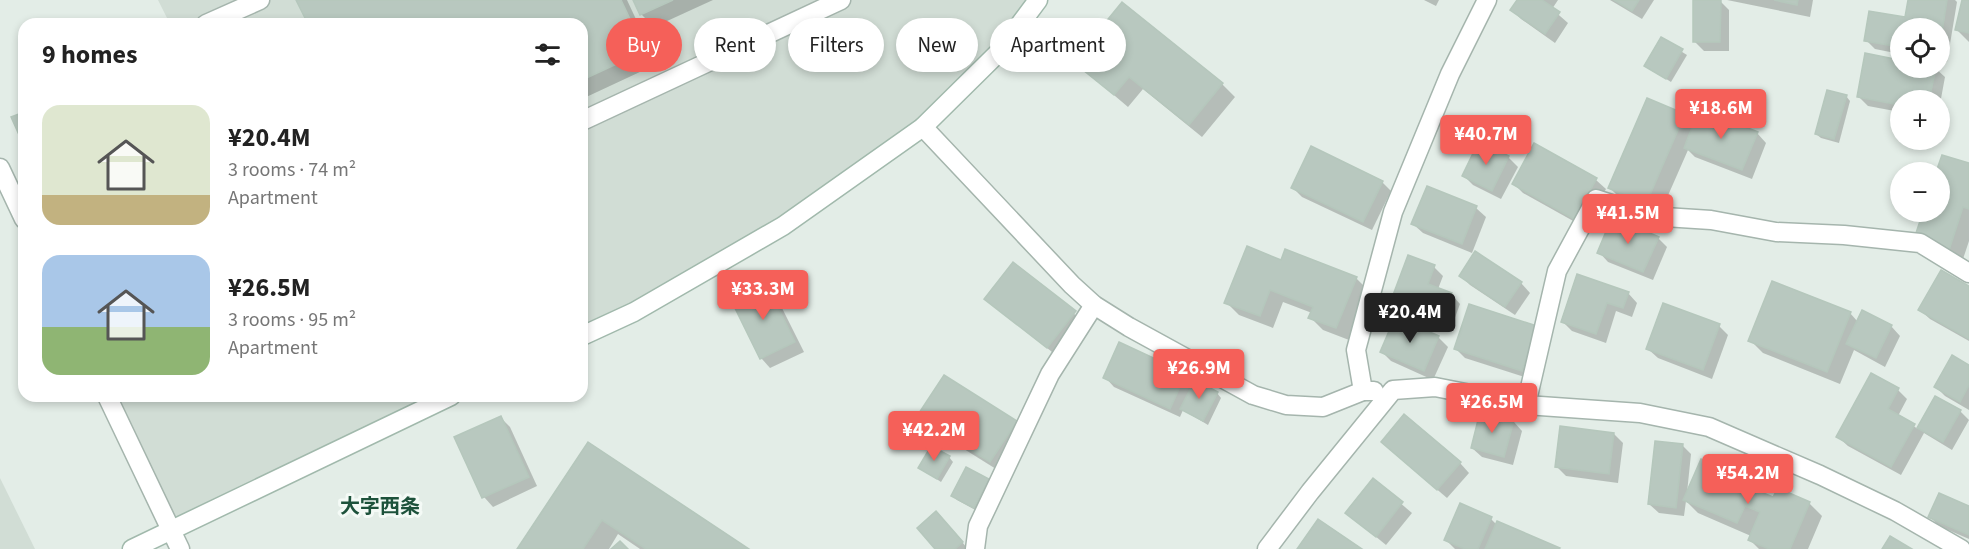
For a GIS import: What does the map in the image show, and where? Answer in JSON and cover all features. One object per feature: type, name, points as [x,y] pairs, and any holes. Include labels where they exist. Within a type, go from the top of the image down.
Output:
[{"type":"street","points":[[220,18],[260,0]]},
{"type":"street","points":[[588,118],[841,0]]},
{"type":"street","points":[[588,333],[634,312],[783,226],[923,127],[1000,51],[1038,0]]},
{"type":"street","points":[[1363,391],[1356,350],[1394,212],[1450,74],[1487,0]]},
{"type":"street","points":[[923,127],[1072,285],[1094,305],[1129,327],[1253,395],[1286,405],[1323,407],[1363,391],[1435,387],[1526,405],[1640,413],[1709,427],[1820,475],[1895,511],[1961,549]]},
{"type":"street","points":[[0,168],[18,206]]},
{"type":"street","points":[[1526,405],[1557,271],[1596,199],[1649,216],[1711,220],[1776,232],[1844,235],[1920,243],[1969,273]]},
{"type":"street","points":[[975,549],[978,526],[1050,374],[1094,305]]},
{"type":"street","points":[[1267,549],[1393,390]]},
{"type":"street","points":[[110,402],[180,549]]},
{"type":"street","points":[[132,549],[439,402]]},
{"type":"shaded area","points":[[158,0],[1038,0],[1022,18],[990,18],[990,53],[978,66],[978,18],[896,18],[896,72],[973,72],[923,127],[783,226],[588,333],[588,18],[167,18]]},
{"type":"shaded area","points":[[110,402],[439,402],[171,531]]},
{"type":"shaded area","points":[[0,478],[35,549],[0,549]]},
{"type":"building","points":[[296,0],[621,0],[629,18],[606,18],[606,69],[588,77],[588,18],[305,18]]},
{"type":"building","points":[[633,0],[673,0],[640,15]]},
{"type":"building","points":[[1517,0],[1542,0],[1560,12],[1545,34],[1510,10]]},
{"type":"building","points":[[1614,0],[1639,0],[1632,11]]},
{"type":"building","points":[[1693,0],[1721,0],[1720,42],[1693,42]]},
{"type":"building","points":[[1774,0],[1798,0],[1797,5]]},
{"type":"building","points":[[1908,0],[1947,0],[1944,18],[1890,18],[1890,45],[1864,41],[1869,11],[1905,17]]},
{"type":"building","points":[[1962,0],[1969,0],[1969,33],[1955,30]]},
{"type":"building","points":[[1122,2],[1223,83],[1189,125],[1129,77],[1114,95],[1085,72],[1126,72],[1126,18],[1109,18]]},
{"type":"building","points":[[1661,37],[1683,49],[1666,79],[1644,66]]},
{"type":"building","points":[[1865,53],[1890,58],[1890,78],[1934,78],[1931,90],[1890,90],[1890,103],[1857,97]]},
{"type":"building","points":[[1827,90],[1847,95],[1834,139],[1815,134]]},
{"type":"building","points":[[1647,98],[1685,114],[1646,204],[1608,188]]},
{"type":"building","points":[[1699,109],[1758,132],[1742,170],[1684,148]]},
{"type":"building","points":[[18,114],[18,133],[11,117]]},
{"type":"building","points":[[1479,141],[1509,156],[1492,191],[1462,176]]},
{"type":"building","points":[[1534,143],[1597,178],[1574,219],[1512,184]]},
{"type":"building","points":[[1311,146],[1383,181],[1363,222],[1291,188]]},
{"type":"building","points":[[1942,155],[1969,163],[1969,209],[1963,207],[1949,250],[1914,239],[1920,222],[1950,222],[1950,162],[1940,162]]},
{"type":"building","points":[[1427,186],[1477,206],[1462,244],[1411,224]]},
{"type":"building","points":[[1612,217],[1659,237],[1643,272],[1597,253]]},
{"type":"building","points":[[1247,246],[1281,260],[1285,249],[1357,277],[1336,328],[1308,318],[1313,307],[1270,290],[1260,316],[1224,303]]},
{"type":"building","points":[[1475,251],[1522,282],[1505,307],[1459,276]]},
{"type":"building","points":[[1408,255],[1435,265],[1428,284],[1452,293],[1443,315],[1393,295]]},
{"type":"building","points":[[1013,262],[1076,311],[1047,348],[984,299]]},
{"type":"building","points":[[1941,270],[1969,286],[1969,339],[1918,310]]},
{"type":"building","points":[[1577,274],[1629,292],[1623,308],[1607,303],[1596,334],[1561,322]]},
{"type":"building","points":[[1772,281],[1851,312],[1827,372],[1748,341]]},
{"type":"building","points":[[766,283],[795,342],[760,359],[731,300]]},
{"type":"building","points":[[1663,303],[1720,324],[1703,370],[1646,349]]},
{"type":"building","points":[[1469,304],[1537,326],[1522,371],[1454,349]]},
{"type":"building","points":[[1862,310],[1892,325],[1876,358],[1846,344]]},
{"type":"building","points":[[1395,317],[1439,336],[1424,371],[1380,352]]},
{"type":"building","points":[[1119,342],[1186,373],[1170,409],[1103,378]]},
{"type":"building","points":[[1952,355],[1969,365],[1969,385],[1960,402],[1934,387]]},
{"type":"building","points":[[1871,373],[1899,388],[1888,409],[1915,424],[1891,467],[1836,437]]},
{"type":"building","points":[[944,375],[1017,421],[990,462],[917,416]]},
{"type":"building","points":[[1195,380],[1218,392],[1203,421],[1180,409]]},
{"type":"building","points":[[1935,396],[1961,410],[1943,442],[1917,428]]},
{"type":"building","points":[[1480,412],[1514,420],[1504,457],[1471,448]]},
{"type":"building","points":[[1404,414],[1461,462],[1437,490],[1381,442]]},
{"type":"building","points":[[501,416],[529,477],[482,498],[454,437]]},
{"type":"building","points":[[1560,426],[1614,433],[1609,474],[1555,467]]},
{"type":"building","points":[[1655,441],[1683,444],[1676,508],[1648,504]]},
{"type":"building","points":[[588,442],[749,549],[646,549],[602,520],[583,549],[517,549]]},
{"type":"building","points":[[931,446],[950,456],[937,479],[918,468]]},
{"type":"building","points":[[1701,459],[1753,481],[1751,488],[1773,497],[1778,488],[1810,502],[1790,549],[1769,549],[1748,540],[1760,512],[1745,506],[1737,523],[1683,500]]},
{"type":"building","points":[[966,467],[989,479],[974,508],[951,496]]},
{"type":"building","points":[[1373,478],[1403,502],[1376,537],[1345,513]]},
{"type":"building","points":[[1939,493],[1969,506],[1969,535],[1928,517]]},
{"type":"building","points":[[1460,503],[1492,517],[1478,549],[1465,549],[1444,540]]},
{"type":"building","points":[[936,511],[963,542],[955,549],[935,549],[917,528]]},
{"type":"building","points":[[1318,519],[1362,549],[1297,549]]},
{"type":"building","points":[[1497,521],[1560,548],[1485,549]]},
{"type":"building","points":[[1890,536],[1912,549],[1882,549]]},
{"type":"building","points":[[620,541],[628,549],[611,549]]},
{"type":"district","name":"大字西条","points":[[380,506]]}]
